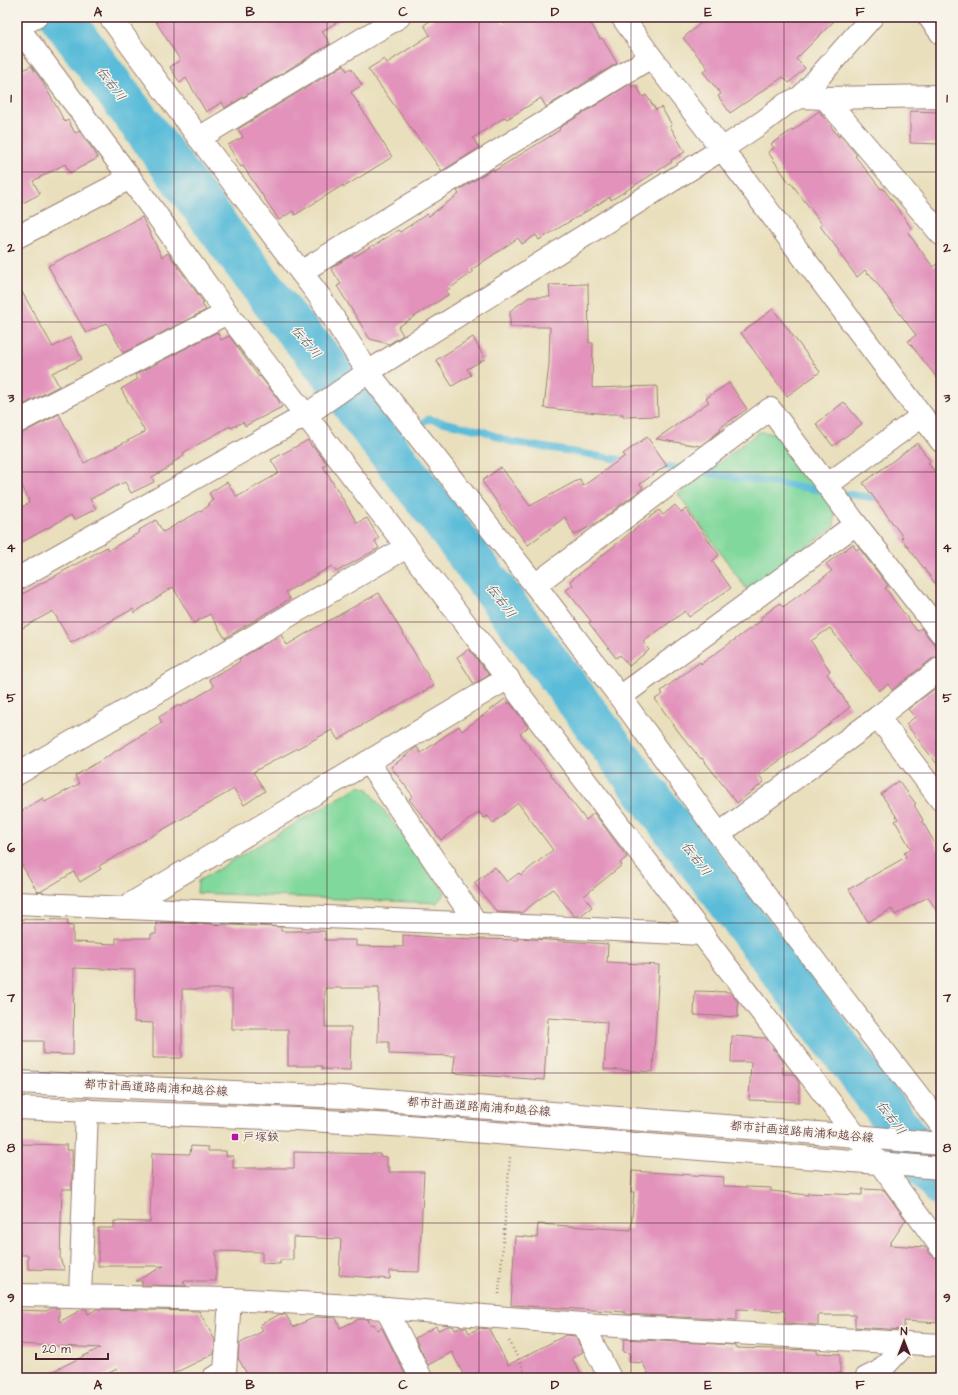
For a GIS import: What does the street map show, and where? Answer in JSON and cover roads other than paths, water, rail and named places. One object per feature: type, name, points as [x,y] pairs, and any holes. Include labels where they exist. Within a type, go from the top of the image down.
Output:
[{"type":"street","points":[[110,17],[199,138],[320,297],[368,372],[535,585],[620,697],[719,834],[941,1125]]},
{"type":"street","points":[[199,138],[399,17]]},
{"type":"street","points":[[622,17],[941,441]]},
{"type":"street","points":[[17,579],[306,415],[368,372],[748,133],[786,104],[801,97],[872,17]]},
{"type":"street","points":[[929,17],[941,33]]},
{"type":"street","points":[[24,23],[130,178],[227,313],[408,547],[856,1136],[881,1165],[941,1247]]},
{"type":"street","points":[[301,272],[651,57]]},
{"type":"street","points":[[801,97],[941,96]]},
{"type":"street","points":[[825,98],[941,234]]},
{"type":"street","points":[[17,237],[130,178]]},
{"type":"street","points":[[17,422],[227,313]]},
{"type":"street","points":[[535,585],[770,409],[856,524],[941,633]]},
{"type":"street","points":[[827,485],[922,416]]},
{"type":"street","points":[[620,697],[856,524]]},
{"type":"street","points":[[17,774],[408,547]]},
{"type":"street","points":[[719,834],[878,717],[941,668]]},
{"type":"street","points":[[124,908],[508,678]]},
{"type":"street","points":[[878,717],[941,800]]},
{"type":"street","points":[[368,762],[477,924]]},
{"type":"street","points":[[17,903],[703,934]]},
{"type":"street","name":"都市計画道路南浦和越谷線","points":[[17,1082],[350,1097],[856,1136],[941,1144]]},
{"type":"street","name":"都市計画道路南浦和越谷線","points":[[17,1108],[295,1119],[511,1134],[881,1165],[941,1168]]},
{"type":"street","points":[[80,1296],[87,1110]]},
{"type":"street","points":[[17,1295],[230,1299],[386,1308],[584,1324],[941,1345]]},
{"type":"street","points":[[213,1378],[225,1372],[230,1299]]},
{"type":"street","points":[[386,1308],[421,1378]]},
{"type":"street","points":[[584,1324],[610,1378]]},
{"type":"street","points":[[866,1378],[880,1371],[905,1344]]},
{"type":"waterway","name":"伝右川","points":[[61,17],[281,312],[330,370],[360,414],[433,508],[879,1100],[941,1185]]},
{"type":"waterway","points":[[384,444],[429,419],[483,431],[511,442],[629,461]]},
{"type":"waterway","points":[[657,465],[682,469]]},
{"type":"waterway","points":[[694,471],[826,491]]},
{"type":"waterway","points":[[839,493],[884,499]]},
{"type":"place","name":"戸塚鋏","points":[[235,1137]]}]
